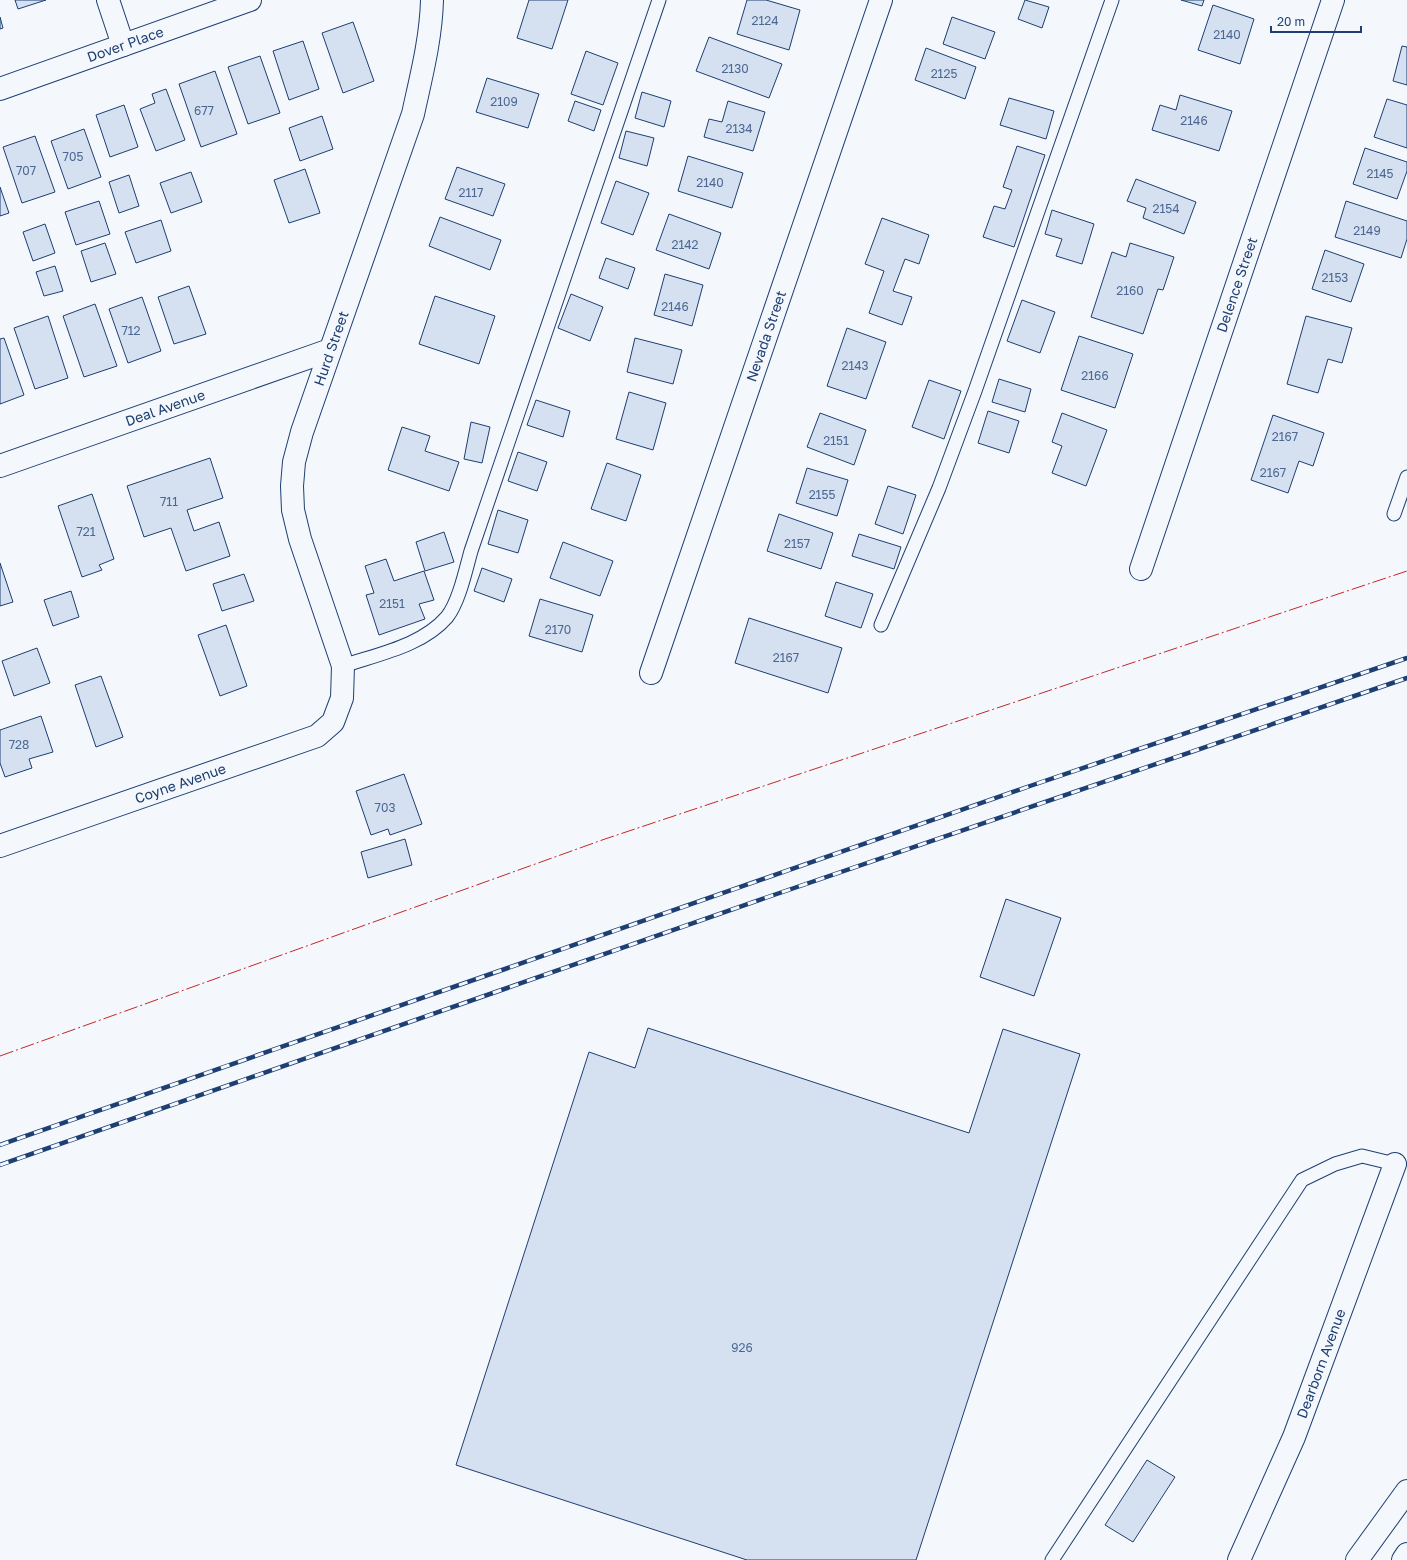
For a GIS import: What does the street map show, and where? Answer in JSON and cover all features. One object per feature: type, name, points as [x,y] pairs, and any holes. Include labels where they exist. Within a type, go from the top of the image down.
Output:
[{"type":"main road","points":[[108,0],[123,45]]},
{"type":"main road","name":"Dover Place","points":[[0,89],[250,0]]},
{"type":"main road","name":"Hurd Street","points":[[342,698],[343,666],[300,539],[293,510],[292,486],[294,462],[302,432],[330,350],[413,114],[432,17],[432,0]]},
{"type":"main road","name":"Nevada Street","points":[[651,673],[882,0]]},
{"type":"main road","name":"Delence Street","points":[[1141,569],[1333,0]]},
{"type":"main road","name":"Deal Avenue","points":[[0,466],[330,350]]},
{"type":"main road","name":"Coyne Avenue","points":[[0,846],[317,736],[333,722],[342,698]]},
{"type":"main road","name":"Dearborn Avenue","points":[[1239,1560],[1294,1438],[1395,1164]]},
{"type":"main road","points":[[1358,1560],[1407,1491]]},
{"type":"main road","points":[[1403,1560],[1407,1554]]},
{"type":"lane","points":[[343,666],[421,639],[447,616],[459,592],[471,551],[659,0]]},
{"type":"lane","points":[[881,625],[939,488],[975,391],[1112,0]]},
{"type":"lane","points":[[1394,514],[1407,477]]},
{"type":"lane","points":[[1052,1560],[1302,1180],[1335,1164],[1362,1156],[1395,1164]]},
{"type":"building","points":[[15,0],[46,0],[18,9]]},
{"type":"building","points":[[529,0],[568,0],[552,49],[517,38]]},
{"type":"building","points":[[747,0],[766,0],[800,10],[789,50],[737,34]]},
{"type":"building","points":[[1025,0],[1049,7],[1042,28],[1018,19]]},
{"type":"building","points":[[1181,0],[1204,0],[1202,6]]},
{"type":"building","points":[[1213,5],[1254,19],[1240,64],[1198,50]]},
{"type":"building","points":[[0,17],[3,28],[0,29]]},
{"type":"building","points":[[952,17],[995,32],[985,59],[943,44]]},
{"type":"building","points":[[353,22],[374,81],[343,93],[322,33]]},
{"type":"building","points":[[709,37],[782,64],[769,98],[696,71]]},
{"type":"building","points":[[303,41],[319,89],[289,100],[273,51]]},
{"type":"building","points":[[1402,46],[1407,47],[1407,85],[1393,81]]},
{"type":"building","points":[[926,48],[976,67],[965,99],[915,80]]},
{"type":"building","points":[[586,51],[618,63],[603,105],[571,94]]},
{"type":"building","points":[[260,56],[280,113],[248,124],[228,67]]},
{"type":"building","points":[[215,71],[237,134],[201,147],[179,84]]},
{"type":"building","points":[[487,78],[539,94],[528,128],[476,112]]},
{"type":"building","points":[[166,89],[185,140],[156,151],[140,109],[155,103],[152,94]]},
{"type":"building","points":[[642,92],[671,101],[664,127],[635,118]]},
{"type":"building","points":[[1180,95],[1232,111],[1219,151],[1152,130],[1160,105],[1176,110]]},
{"type":"building","points":[[1009,98],[1054,111],[1046,139],[1000,125]]},
{"type":"building","points":[[1387,99],[1407,105],[1407,148],[1374,137]]},
{"type":"building","points":[[575,101],[601,110],[594,131],[568,121]]},
{"type":"building","points":[[728,101],[765,112],[753,151],[704,137],[709,119],[722,122]]},
{"type":"building","points":[[124,105],[138,147],[110,157],[96,115]]},
{"type":"building","points":[[322,116],[333,149],[300,161],[289,128]]},
{"type":"building","points":[[84,129],[101,177],[68,189],[51,141]]},
{"type":"building","points":[[626,131],[654,138],[647,166],[619,158]]},
{"type":"building","points":[[35,136],[55,192],[22,203],[3,147]]},
{"type":"building","points":[[1017,146],[1045,155],[1014,247],[983,237],[994,206],[1005,209],[1012,190],[1003,187]]},
{"type":"building","points":[[1365,148],[1407,162],[1407,171],[1397,199],[1353,184]]},
{"type":"building","points":[[688,156],[743,173],[732,208],[678,191]]},
{"type":"building","points":[[457,167],[505,184],[493,216],[445,199]]},
{"type":"building","points":[[305,169],[320,213],[289,223],[274,180]]},
{"type":"building","points":[[191,172],[202,202],[171,213],[160,183]]},
{"type":"building","points":[[129,175],[139,206],[119,213],[109,182]]},
{"type":"building","points":[[1136,179],[1196,202],[1184,234],[1143,218],[1146,208],[1127,201]]},
{"type":"building","points":[[616,181],[649,193],[633,235],[601,223]]},
{"type":"building","points":[[0,187],[9,213],[0,216]]},
{"type":"building","points":[[99,201],[110,234],[76,245],[65,212]]},
{"type":"building","points":[[1346,201],[1407,221],[1407,239],[1401,258],[1335,237]]},
{"type":"building","points":[[1052,210],[1094,224],[1082,264],[1056,256],[1062,239],[1045,234]]},
{"type":"building","points":[[669,214],[721,233],[709,269],[656,250]]},
{"type":"building","points":[[440,217],[501,240],[490,270],[429,246]]},
{"type":"building","points":[[882,218],[929,235],[919,264],[905,259],[893,291],[912,297],[902,325],[869,313],[884,271],[865,264]]},
{"type":"building","points":[[161,220],[171,251],[136,263],[125,232]]},
{"type":"building","points":[[45,224],[55,253],[33,261],[23,232]]},
{"type":"building","points":[[105,243],[116,274],[91,282],[81,251]]},
{"type":"building","points":[[1130,243],[1174,257],[1163,290],[1158,289],[1143,334],[1091,317],[1112,252],[1126,257]]},
{"type":"building","points":[[1325,250],[1364,264],[1351,302],[1312,289]]},
{"type":"building","points":[[606,258],[635,268],[628,289],[599,278]]},
{"type":"building","points":[[55,266],[63,291],[44,296],[36,272]]},
{"type":"building","points":[[665,274],[703,285],[692,326],[654,315]]},
{"type":"building","points":[[189,286],[206,334],[174,344],[158,297]]},
{"type":"building","points":[[571,294],[603,307],[590,341],[558,328]]},
{"type":"building","points":[[435,296],[495,316],[479,364],[419,344]]},
{"type":"building","points":[[142,297],[161,351],[128,363],[109,309]]},
{"type":"building","points":[[1022,300],[1055,312],[1040,353],[1007,341]]},
{"type":"building","points":[[95,304],[117,366],[84,377],[63,316]]},
{"type":"building","points":[[48,316],[68,378],[35,389],[14,328]]},
{"type":"building","points":[[1306,316],[1352,328],[1342,363],[1328,359],[1318,393],[1287,384]]},
{"type":"building","points":[[847,328],[886,342],[866,399],[827,386]]},
{"type":"building","points":[[1079,336],[1133,354],[1115,408],[1061,390]]},
{"type":"building","points":[[4,338],[24,395],[0,404],[0,339]]},
{"type":"building","points":[[635,338],[682,350],[673,384],[627,372]]},
{"type":"building","points":[[999,379],[1031,389],[1025,412],[992,402]]},
{"type":"building","points":[[929,380],[961,391],[944,439],[912,427]]},
{"type":"building","points":[[629,392],[666,403],[653,450],[616,439]]},
{"type":"building","points":[[536,400],[570,411],[563,437],[527,425]]},
{"type":"building","points":[[988,411],[1019,421],[1009,453],[978,443]]},
{"type":"building","points":[[820,413],[866,430],[854,465],[807,447]]},
{"type":"building","points":[[1062,413],[1107,430],[1086,486],[1052,473],[1062,446],[1052,442]]},
{"type":"building","points":[[1273,415],[1324,433],[1313,466],[1299,461],[1288,493],[1251,480]]},
{"type":"building","points":[[471,422],[490,427],[482,463],[464,459]]},
{"type":"building","points":[[402,427],[430,436],[425,451],[459,462],[449,491],[388,470]]},
{"type":"building","points":[[518,452],[547,462],[537,491],[508,481]]},
{"type":"building","points":[[210,458],[223,498],[187,510],[194,531],[219,522],[230,556],[186,571],[171,528],[144,537],[127,486]]},
{"type":"building","points":[[607,463],[641,475],[626,521],[591,509]]},
{"type":"building","points":[[807,468],[848,480],[837,516],[796,503]]},
{"type":"building","points":[[888,486],[916,495],[903,534],[875,524]]},
{"type":"building","points":[[92,494],[114,559],[99,565],[102,570],[82,577],[58,506]]},
{"type":"building","points":[[498,510],[528,520],[518,553],[488,544]]},
{"type":"building","points":[[779,514],[833,533],[821,569],[767,551]]},
{"type":"building","points":[[444,532],[454,562],[425,571],[416,542]]},
{"type":"building","points":[[859,534],[901,547],[894,569],[852,556]]},
{"type":"building","points":[[563,542],[613,561],[600,596],[550,578]]},
{"type":"building","points":[[386,559],[394,581],[424,571],[434,600],[419,604],[425,619],[379,635],[366,595],[374,593],[365,566]]},
{"type":"building","points":[[0,563],[13,602],[0,606]]},
{"type":"building","points":[[482,568],[512,579],[504,602],[474,591]]},
{"type":"building","points":[[244,574],[254,601],[222,611],[213,584]]},
{"type":"building","points":[[836,582],[873,594],[861,628],[825,616]]},
{"type":"building","points":[[71,591],[79,617],[53,626],[44,600]]},
{"type":"building","points":[[540,599],[593,615],[582,652],[529,636]]},
{"type":"building","points":[[749,618],[842,648],[828,693],[735,663]]},
{"type":"building","points":[[226,625],[247,686],[220,696],[198,635]]},
{"type":"building","points":[[37,648],[50,683],[14,696],[2,661]]},
{"type":"building","points":[[101,676],[123,737],[96,747],[75,685]]},
{"type":"building","points":[[41,716],[53,752],[29,759],[32,768],[5,777],[0,763],[0,730]]},
{"type":"building","points":[[404,774],[422,824],[390,835],[388,829],[371,835],[356,791]]},
{"type":"building","points":[[405,839],[412,865],[368,878],[361,852]]},
{"type":"building","points":[[1006,899],[1061,918],[1034,996],[980,977]]},
{"type":"building","points":[[648,1028],[969,1133],[1003,1029],[1080,1054],[916,1560],[747,1560],[456,1465],[589,1052],[635,1068]]},
{"type":"building","points":[[1147,1460],[1175,1477],[1133,1542],[1105,1525]]},
{"type":"railway","points":[[0,1145],[1030,786],[1407,658]]},
{"type":"railway","points":[[0,1165],[765,898],[1407,678]]},
{"type":"power","points":[[0,1056],[605,839],[1407,571]]}]
